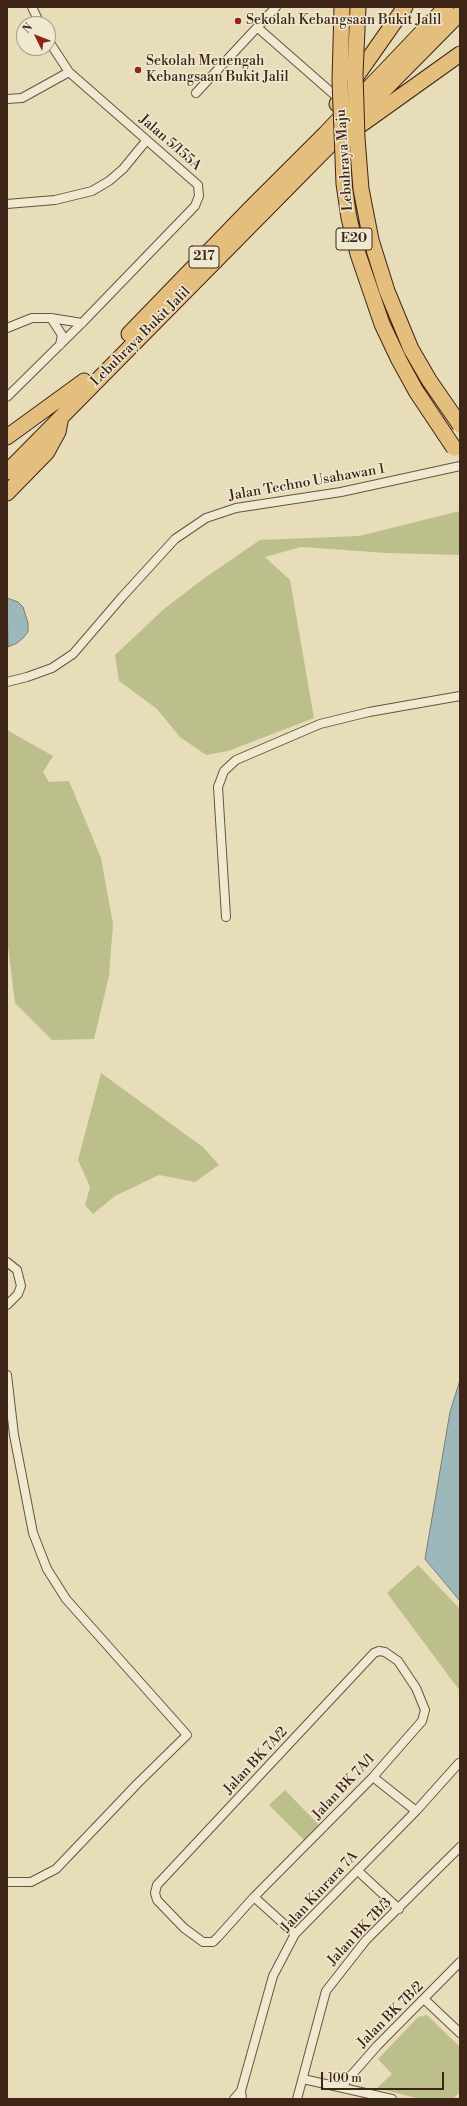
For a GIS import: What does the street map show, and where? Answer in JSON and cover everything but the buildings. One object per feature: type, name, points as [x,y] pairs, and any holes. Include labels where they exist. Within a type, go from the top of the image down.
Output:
[{"type":"highway","name":"Lebuhraya Maju","points":[[342,7],[340,81],[344,184],[349,218],[358,254],[382,324],[399,360],[436,423],[460,454]]},
{"type":"highway","name":"Lebuhraya Maju","points":[[358,7],[355,74],[357,138],[361,189],[371,240],[387,291],[411,349],[429,380],[460,425]]},
{"type":"highway","points":[[330,138],[339,99],[405,7]]},
{"type":"highway","name":"Lebuhraya Bukit Jalil","points":[[7,457],[25,446],[62,417],[330,138],[446,7]]},
{"type":"highway","name":"Lebuhraya Bukit Jalil","points":[[7,472],[25,446],[84,381],[249,210],[330,138],[460,13]]},
{"type":"highway","points":[[330,138],[460,54]]},
{"type":"highway","points":[[7,437],[84,381]]},
{"type":"highway","points":[[7,493],[47,452],[58,432],[62,417]]},
{"type":"street","points":[[196,93],[276,7]]},
{"type":"street","points":[[258,28],[339,99]]},
{"type":"street","name":"Jalan 5/155A","points":[[7,397],[82,323],[195,206],[199,196],[198,185],[69,72],[56,52]]},
{"type":"street","points":[[7,99],[22,98],[69,72]]},
{"type":"street","points":[[9,205],[55,200],[92,191],[114,177],[146,141]]},
{"type":"street","points":[[7,328],[32,318],[51,318],[82,323]]},
{"type":"street","points":[[51,318],[62,335],[60,345]]},
{"type":"street","name":"Jalan Techno Usahawan 1","points":[[7,682],[52,668],[73,654],[122,597],[176,539],[206,518],[236,508],[341,492],[460,466]]},
{"type":"street","points":[[226,917],[218,787],[224,771],[236,760],[320,724],[369,712],[460,696]]},
{"type":"street","points":[[7,1262],[17,1270],[21,1286],[18,1294],[7,1305]]},
{"type":"street","points":[[7,1375],[14,1435],[32,1533],[47,1569],[66,1600],[187,1735],[138,1783],[56,1869],[31,1882],[7,1882]]},
{"type":"street","name":"Jalan BK 7A/1","points":[[218,1937],[254,1897],[373,1776],[422,1721],[425,1710],[416,1688],[398,1661],[385,1652],[374,1653]]},
{"type":"street","name":"Jalan BK 7A/2","points":[[218,1937],[213,1942],[203,1942],[184,1928],[157,1900],[155,1894],[157,1885],[374,1653]]},
{"type":"street","name":"Jalan Kinrara 7A","points":[[234,2099],[242,2095],[273,1976],[295,1934],[416,1811],[459,1763]]},
{"type":"street","points":[[373,1776],[416,1811]]},
{"type":"street","name":"Jalan BK 7B/3","points":[[296,2099],[303,2079],[326,1991],[366,1940],[460,1847]]},
{"type":"street","points":[[358,1871],[399,1909]]},
{"type":"street","points":[[254,1897],[295,1934]]},
{"type":"street","name":"Jalan BK 7B/2","points":[[341,2087],[377,2046],[460,1962]]},
{"type":"street","points":[[424,1999],[460,2033]]},
{"type":"street","points":[[303,2079],[392,2099]]},
{"type":"green space","points":[[460,511],[460,555],[387,553],[301,547],[265,557],[290,580],[314,718],[228,751],[206,755],[180,737],[157,709],[119,681],[115,655],[164,609],[203,579],[260,540],[359,536]]},
{"type":"green space","points":[[7,730],[53,756],[43,772],[49,782],[69,781],[101,858],[113,924],[109,976],[94,1039],[52,1040],[15,1003],[7,938]]},
{"type":"green space","points":[[101,1073],[203,1147],[219,1165],[195,1182],[159,1175],[115,1196],[93,1214],[85,1205],[90,1187],[78,1160]]},
{"type":"green space","points":[[418,1565],[460,1609],[460,1691],[387,1593]]},
{"type":"green space","points":[[285,1790],[321,1827],[306,1842],[269,1805]]},
{"type":"green space","points":[[427,2015],[460,2047],[460,2092],[453,2099],[420,2099],[377,2088],[392,2074],[378,2059],[418,2017]]},
{"type":"water","points":[[7,598],[18,602],[23,607],[28,623],[28,632],[23,638],[17,643],[8,647]]},
{"type":"water","points":[[460,1380],[460,1601],[425,1559],[450,1412]]},
{"type":"place","name":"Sekolah Kebangsaan Bukit Jalil","points":[[238,21]]},
{"type":"place","name":"Sekolah Menengah Kebangsaan Bukit Jalil","points":[[138,70]]}]
